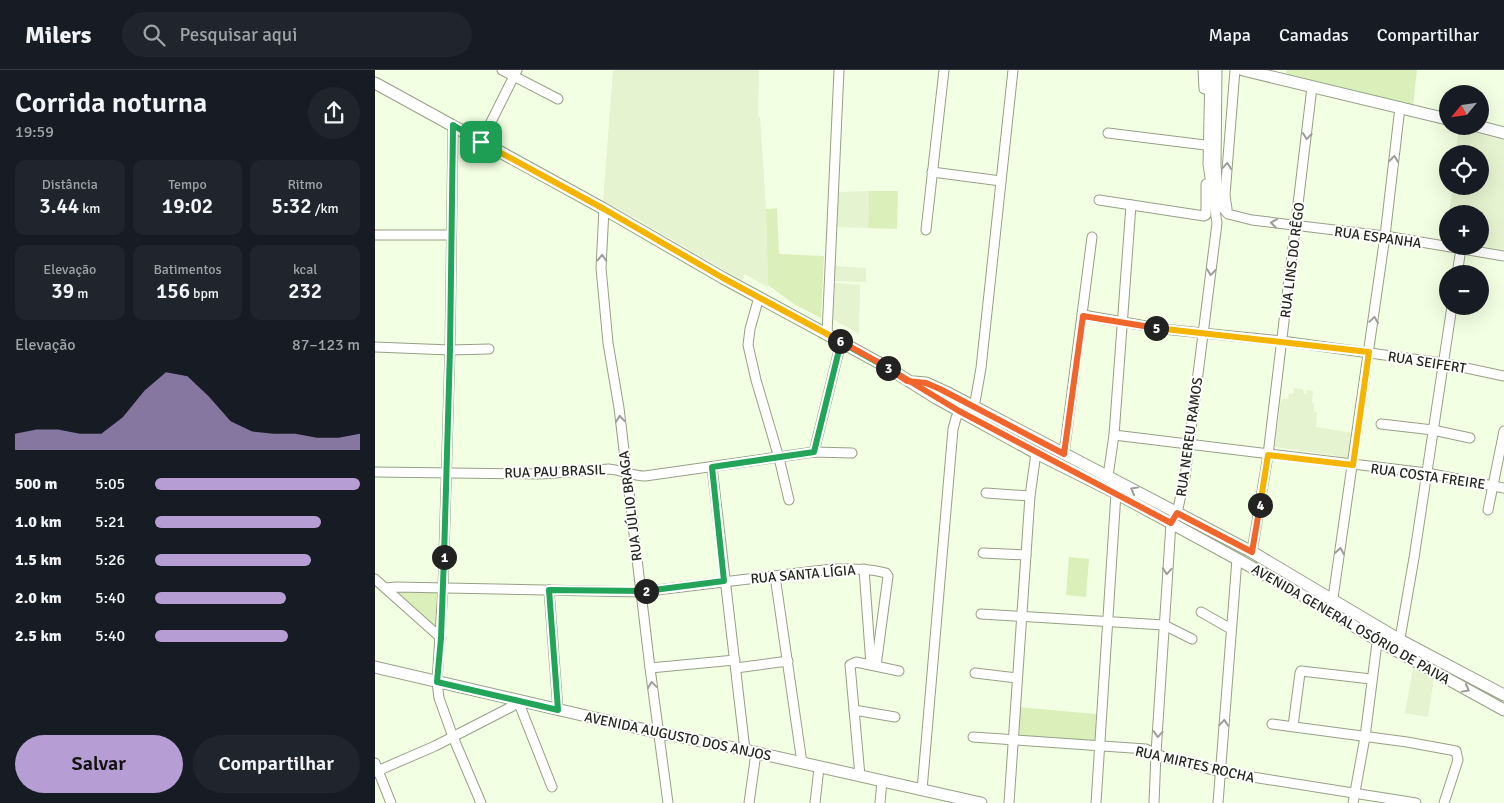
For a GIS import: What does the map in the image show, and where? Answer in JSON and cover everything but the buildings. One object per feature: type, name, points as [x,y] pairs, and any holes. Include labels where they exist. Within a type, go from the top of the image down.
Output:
[{"type":"main road","points":[[1243,70],[1439,117]]},
{"type":"main road","name":"AVENIDA GENERAL OSÓRIO DE PAIVA","points":[[375,83],[604,209],[759,298],[885,366],[959,411],[1036,453],[1116,493],[1252,552],[1400,640],[1504,695]]},
{"type":"main road","points":[[1489,129],[1504,133]]},
{"type":"main road","name":"AVENIDA GENERAL OSÓRIO DE PAIVA","points":[[907,381],[926,383],[1108,476],[1237,559],[1397,652],[1504,710]]},
{"type":"main road","points":[[1445,678],[1450,666]]},
{"type":"main road","name":"AVENIDA AUGUSTO DOS ANJOS","points":[[375,667],[660,733],[751,751],[922,790],[948,799],[981,803]]},
{"type":"street","points":[[503,70],[515,73],[558,99]]},
{"type":"street","points":[[827,334],[839,70]]},
{"type":"street","points":[[926,230],[944,70]]},
{"type":"street","points":[[974,408],[981,368],[1013,70]]},
{"type":"street","points":[[1099,200],[1202,216],[1206,215],[1203,70]]},
{"type":"street","name":"RUA NEREU RAMOS","points":[[1154,803],[1164,625],[1174,518],[1185,477],[1217,223],[1212,165],[1210,70]]},
{"type":"street","name":"RUA NEREU RAMOS","points":[[1217,70],[1212,165],[1221,206],[1228,214]]},
{"type":"street","points":[[1228,214],[1225,195],[1235,70]]},
{"type":"street","points":[[481,142],[515,73]]},
{"type":"street","name":"RUA LINS DO RÊGO","points":[[1252,552],[1268,455],[1313,87]]},
{"type":"street","points":[[1331,612],[1385,236],[1400,107]]},
{"type":"street","points":[[453,125],[450,350],[443,588],[437,682],[439,698],[453,737],[481,803]]},
{"type":"street","points":[[1108,133],[1205,145]]},
{"type":"street","points":[[932,172],[1001,181]]},
{"type":"street","points":[[1108,476],[1114,435],[1131,205]]},
{"type":"street","name":"RUA JÚLIO BRAGA","points":[[604,209],[601,268],[608,343],[619,408],[640,592],[668,803]]},
{"type":"street","name":"RUA ESPANHA","points":[[1228,214],[1252,220],[1385,236],[1439,245]]},
{"type":"street","name":"RUA ESPANHA","points":[[1217,223],[1223,219],[1252,220]]},
{"type":"street","points":[[375,235],[451,236]]},
{"type":"street","points":[[1064,454],[1092,236]]},
{"type":"street","name":"RUA ESPANHA","points":[[1489,254],[1504,256]]},
{"type":"street","points":[[759,298],[750,329],[748,345],[789,500]]},
{"type":"street","points":[[1397,652],[1427,473],[1451,315]]},
{"type":"street","name":"RUA SEIFERT","points":[[1083,316],[1163,329],[1282,341],[1443,362],[1504,376]]},
{"type":"street","points":[[814,452],[841,342]]},
{"type":"street","points":[[375,347],[450,350],[489,349]]},
{"type":"street","points":[[922,790],[953,429],[959,411]]},
{"type":"street","points":[[1381,424],[1433,430],[1470,438]]},
{"type":"street","points":[[1488,510],[1504,431]]},
{"type":"street","name":"RUA COSTA FREIRE","points":[[1114,435],[1427,473],[1504,488]]},
{"type":"street","name":"RUA PAU BRASIL","points":[[375,472],[541,474],[609,468],[619,469],[626,474],[645,476],[814,452],[852,453]]},
{"type":"street","points":[[1009,803],[1030,496],[1036,453]]},
{"type":"street","points":[[712,467],[735,664],[751,751],[749,803]]},
{"type":"street","points":[[1096,803],[1116,493]]},
{"type":"street","points":[[986,494],[1030,496]]},
{"type":"street","points":[[983,553],[1026,555]]},
{"type":"street","points":[[1218,803],[1237,559]]},
{"type":"street","name":"RUA SANTA LÍGIA","points":[[386,588],[640,592],[832,569],[875,570],[887,574],[887,591],[873,665]]},
{"type":"street","points":[[864,569],[873,665]]},
{"type":"street","points":[[775,576],[802,763]]},
{"type":"street","points":[[375,579],[441,638]]},
{"type":"street","points":[[549,590],[558,710]]},
{"type":"street","points":[[867,605],[883,607]]},
{"type":"street","points":[[1201,612],[1231,629]]},
{"type":"street","points":[[981,614],[1164,625],[1192,639]]},
{"type":"street","points":[[1354,798],[1365,737],[1379,627]]},
{"type":"street","points":[[650,668],[788,661]]},
{"type":"street","points":[[860,776],[850,665],[856,662],[899,671]]},
{"type":"street","points":[[1293,726],[1301,670],[1371,679]]},
{"type":"street","points":[[975,673],[1017,678]]},
{"type":"street","points":[[391,803],[376,769],[453,737],[511,707],[518,701],[552,787]]},
{"type":"street","points":[[854,710],[895,717]]},
{"type":"street","points":[[1272,724],[1407,742],[1456,751],[1459,760],[1444,803]]},
{"type":"street","name":"RUA MIRTES ROCHA","points":[[973,737],[1146,749],[1165,758],[1221,772],[1354,798],[1416,803]]},
{"type":"street","points":[[815,803],[819,768]]},
{"type":"street","points":[[880,803],[882,781]]},
{"type":"shaded area","points":[[613,70],[759,70],[758,117],[760,117],[766,209],[768,287],[744,274],[743,281],[637,219],[603,202]]},
{"type":"shaded area","points":[[1287,70],[1417,70],[1413,106],[1288,76]]},
{"type":"shaded area","points":[[1458,135],[1484,135],[1504,140],[1504,250],[1489,248],[1489,205],[1450,205],[1452,195],[1489,195],[1489,145],[1456,145]]},
{"type":"shaded area","points":[[869,191],[868,228],[837,227],[838,192]]},
{"type":"shaded area","points":[[869,191],[898,191],[897,229],[868,228]]},
{"type":"shaded area","points":[[777,208],[779,254],[824,256],[821,318],[794,304],[768,285],[766,209]]},
{"type":"shaded area","points":[[835,266],[866,268],[866,282],[835,281]]},
{"type":"shaded area","points":[[834,283],[860,285],[859,334],[833,319]]},
{"type":"shaded area","points":[[1294,388],[1303,389],[1304,394],[1307,394],[1307,390],[1313,391],[1312,403],[1314,403],[1314,412],[1317,412],[1316,427],[1353,433],[1350,458],[1275,447],[1281,399],[1288,399],[1289,394],[1293,394]]},
{"type":"shaded area","points":[[1069,557],[1089,559],[1086,597],[1066,595]]},
{"type":"shaded area","points":[[396,590],[439,592],[439,632],[395,592]]},
{"type":"shaded area","points":[[1413,668],[1434,679],[1428,717],[1405,713]]},
{"type":"shaded area","points":[[1017,707],[1096,714],[1096,741],[1015,735]]},
{"type":"route","points":[[481,142],[453,125],[450,350],[443,588],[437,682],[558,710],[549,590],[640,592],[724,581],[712,467],[814,452],[841,342],[885,366],[907,381],[959,411],[1165,520],[1171,523],[1177,513],[1252,552],[1268,455],[1353,465],[1369,352],[1163,329],[1083,316],[1064,454],[940,389],[926,383],[907,381],[885,366],[827,334],[723,278],[604,209],[481,142]]}]
